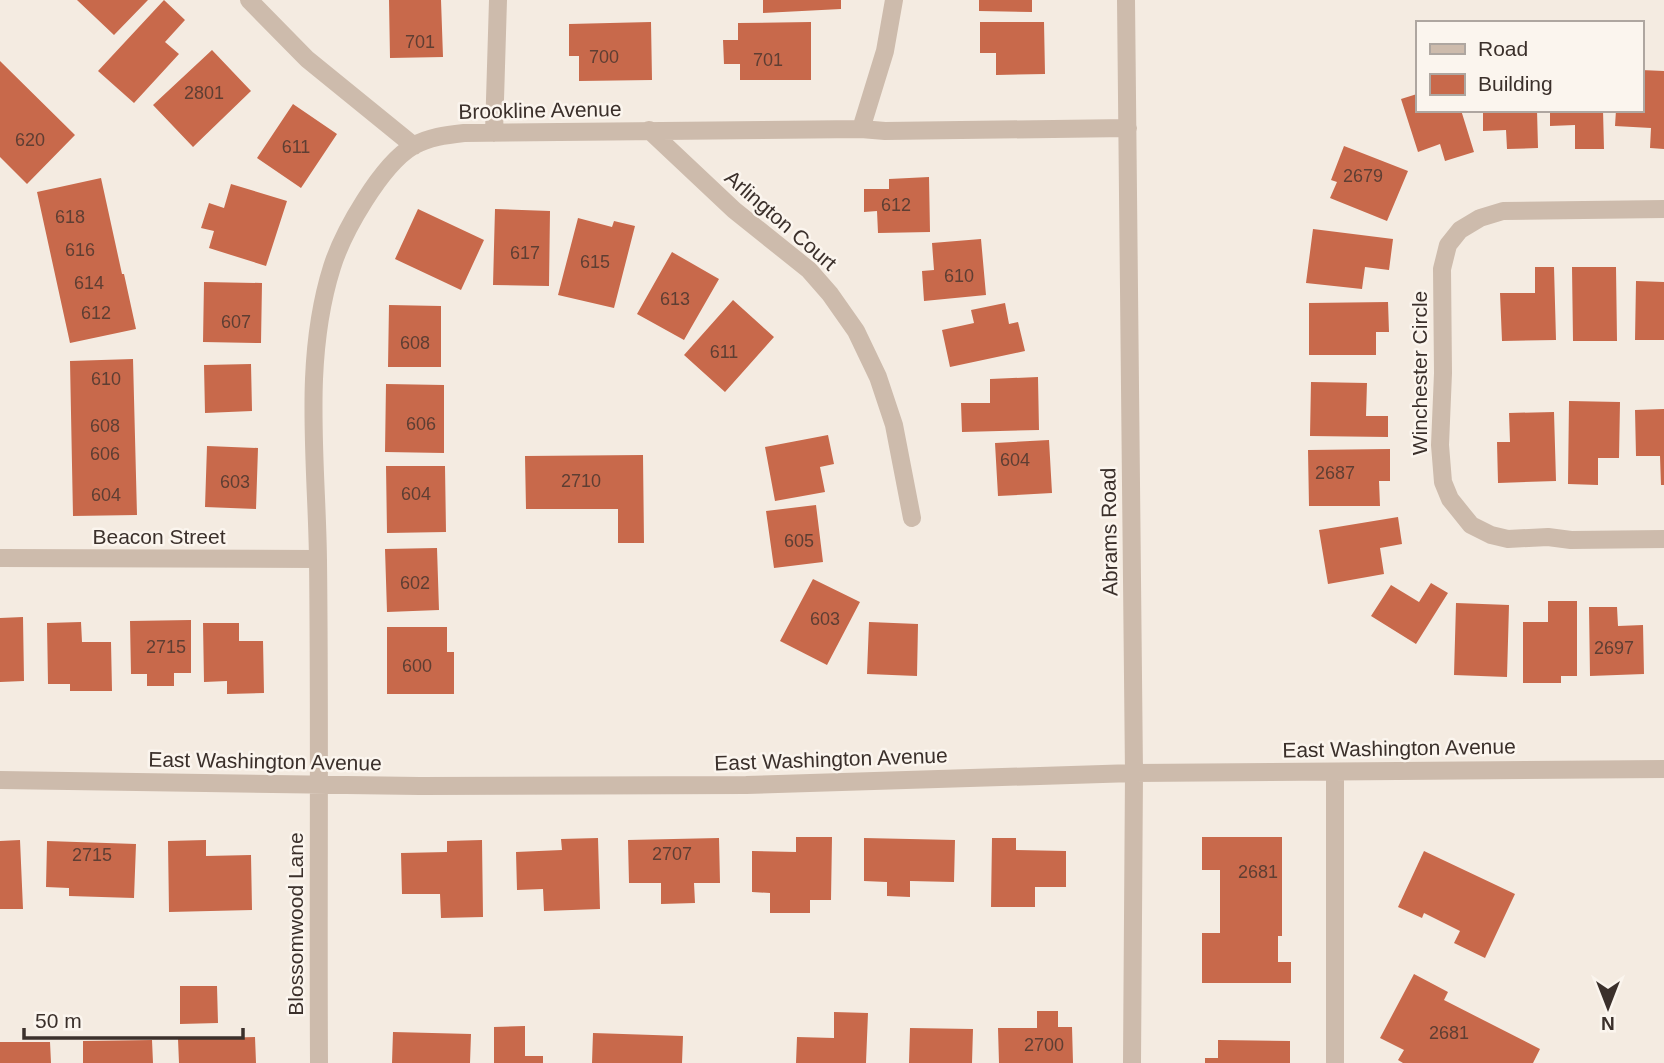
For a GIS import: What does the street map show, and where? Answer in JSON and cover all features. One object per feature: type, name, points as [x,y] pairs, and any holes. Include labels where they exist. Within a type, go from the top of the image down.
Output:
[{"type":"street","points":[[249,0],[307,59],[414,146]]},
{"type":"street","points":[[494,133],[498,0]]},
{"type":"street","points":[[860,129],[885,51],[894,0]]},
{"type":"street","name":"Abrams Road","points":[[1126,0],[1134,773],[1132,1063]]},
{"type":"street","name":"Brookline Avenue","points":[[318,785],[318,559],[313,421],[316,360],[323,302],[332,265],[353,219],[375,185],[401,155],[438,136],[464,133],[1128,128]]},
{"type":"street","name":"Arlington Court","points":[[649,130],[734,210],[809,270],[856,331],[878,377],[894,425],[912,518]]},
{"type":"street","name":"Winchester Circle","points":[[1664,209],[1503,211],[1480,218],[1460,230],[1448,245],[1442,269],[1443,373],[1440,445],[1443,482],[1450,499],[1471,524],[1491,535],[1508,539],[1664,539]]},
{"type":"street","name":"Beacon Street","points":[[0,558],[318,559]]},
{"type":"street","name":"East Washington Avenue","points":[[0,780],[318,785],[746,785],[1134,773],[1664,769]]},
{"type":"street","points":[[1335,772],[1335,1063]]},
{"type":"street","name":"Blossomwood Lane","points":[[318,785],[318,1063]]},
{"type":"building","points":[[77,0],[148,0],[114,35]]},
{"type":"building","points":[[164,0],[185,20],[165,42],[179,54],[134,103],[98,71]]},
{"type":"building","points":[[389,0],[441,0],[443,57],[390,58]]},
{"type":"building","points":[[763,0],[841,0],[841,9],[763,13]]},
{"type":"building","points":[[979,0],[1032,0],[1032,12],[979,11]]},
{"type":"building","points":[[651,22],[652,80],[579,81],[579,56],[569,56],[569,24]]},
{"type":"building","points":[[811,22],[811,80],[740,80],[740,64],[724,64],[723,40],[738,40],[738,23]]},
{"type":"building","points":[[980,22],[1044,22],[1045,74],[996,75],[996,53],[980,53]]},
{"type":"building","points":[[212,50],[251,91],[193,147],[153,105]]},
{"type":"building","points":[[0,61],[75,135],[27,184],[0,157]]},
{"type":"building","points":[[1643,70],[1664,71],[1664,149],[1650,148],[1651,128],[1615,126],[1616,112],[1643,112]]},
{"type":"building","points":[[1416,94],[1416,112],[1462,112],[1474,152],[1445,161],[1440,144],[1418,152],[1401,99]]},
{"type":"building","points":[[293,104],[337,134],[301,188],[257,158]]},
{"type":"building","points":[[1483,112],[1537,112],[1538,148],[1507,149],[1506,130],[1483,131]]},
{"type":"building","points":[[1550,112],[1603,112],[1604,149],[1575,149],[1575,125],[1550,126]]},
{"type":"building","points":[[1344,146],[1408,171],[1387,221],[1330,198],[1337,182],[1331,180]]},
{"type":"building","points":[[929,177],[930,232],[878,233],[877,211],[864,212],[864,189],[889,189],[889,179]]},
{"type":"building","points":[[101,178],[136,329],[70,343],[37,192]]},
{"type":"building","points":[[231,184],[287,201],[266,266],[209,248],[214,231],[201,228],[209,203],[224,208]]},
{"type":"building","points":[[418,209],[484,240],[461,290],[395,259]]},
{"type":"building","points":[[495,209],[550,211],[549,286],[493,285]]},
{"type":"building","points":[[578,218],[612,227],[614,221],[635,226],[614,308],[558,295]]},
{"type":"building","points":[[1313,229],[1393,239],[1389,270],[1365,267],[1362,289],[1306,283]]},
{"type":"building","points":[[981,239],[986,295],[924,301],[922,271],[934,270],[932,243]]},
{"type":"building","points":[[672,252],[719,279],[684,340],[637,314]]},
{"type":"building","points":[[1535,267],[1554,267],[1556,340],[1502,341],[1500,293],[1535,293]]},
{"type":"building","points":[[1572,267],[1616,267],[1617,341],[1573,341]]},
{"type":"building","points":[[1636,281],[1664,282],[1664,340],[1635,340]]},
{"type":"building","points":[[204,282],[262,283],[261,343],[203,342]]},
{"type":"building","points":[[733,300],[774,337],[725,392],[684,355]]},
{"type":"building","points":[[1388,302],[1389,332],[1376,332],[1376,355],[1309,355],[1309,303]]},
{"type":"building","points":[[1005,303],[1009,324],[1018,322],[1025,351],[950,367],[942,330],[974,323],[971,310]]},
{"type":"building","points":[[389,305],[441,306],[441,367],[388,367]]},
{"type":"building","points":[[133,359],[137,515],[73,516],[70,361]]},
{"type":"building","points":[[251,364],[252,411],[205,413],[204,365]]},
{"type":"building","points":[[1038,377],[1039,430],[962,432],[961,403],[990,403],[990,379]]},
{"type":"building","points":[[1311,382],[1367,383],[1366,416],[1388,416],[1388,437],[1310,436]]},
{"type":"building","points":[[386,384],[444,385],[444,453],[385,452]]},
{"type":"building","points":[[1569,401],[1620,402],[1619,458],[1598,458],[1598,485],[1568,484]]},
{"type":"building","points":[[1664,409],[1664,485],[1661,485],[1660,456],[1636,456],[1635,410]]},
{"type":"building","points":[[1554,412],[1556,481],[1498,483],[1497,442],[1510,442],[1509,413]]},
{"type":"building","points":[[828,435],[834,464],[820,467],[825,492],[775,501],[765,447]]},
{"type":"building","points":[[1049,440],[1052,493],[998,496],[995,443]]},
{"type":"building","points":[[207,446],[258,448],[256,509],[205,507]]},
{"type":"building","points":[[1390,449],[1390,481],[1379,481],[1380,506],[1309,506],[1308,450]]},
{"type":"building","points":[[643,455],[644,543],[618,543],[618,509],[526,509],[525,456]]},
{"type":"building","points":[[386,466],[445,466],[446,532],[387,533]]},
{"type":"building","points":[[816,505],[823,562],[774,568],[766,511]]},
{"type":"building","points":[[1398,517],[1402,544],[1380,548],[1384,574],[1328,584],[1319,530]]},
{"type":"building","points":[[437,548],[439,610],[387,612],[385,549]]},
{"type":"building","points":[[813,579],[860,602],[827,665],[780,641]]},
{"type":"building","points":[[1431,583],[1448,593],[1416,644],[1371,616],[1391,585],[1419,602]]},
{"type":"building","points":[[1548,601],[1577,601],[1577,676],[1561,676],[1561,683],[1523,683],[1523,622],[1548,622]]},
{"type":"building","points":[[1456,603],[1509,605],[1507,677],[1454,675]]},
{"type":"building","points":[[1589,607],[1617,607],[1618,626],[1643,625],[1644,674],[1590,676]]},
{"type":"building","points":[[23,617],[24,681],[0,682],[0,618]]},
{"type":"building","points":[[191,620],[191,673],[174,673],[174,686],[147,686],[147,674],[131,674],[130,621]]},
{"type":"building","points":[[81,622],[82,642],[111,642],[112,691],[70,691],[70,684],[48,684],[47,623]]},
{"type":"building","points":[[869,622],[918,624],[917,676],[867,674]]},
{"type":"building","points":[[203,623],[239,623],[239,641],[263,641],[264,693],[227,694],[227,681],[204,682]]},
{"type":"building","points":[[387,627],[447,627],[447,652],[454,652],[454,694],[387,694]]},
{"type":"building","points":[[796,837],[832,837],[831,900],[810,900],[810,913],[770,913],[770,893],[752,892],[752,851],[796,852]]},
{"type":"building","points":[[1202,837],[1282,837],[1282,936],[1278,936],[1278,962],[1291,962],[1291,983],[1202,983],[1202,933],[1220,933],[1220,870],[1202,870]]},
{"type":"building","points":[[598,838],[600,909],[544,911],[543,889],[517,890],[516,852],[562,850],[561,839]]},
{"type":"building","points":[[719,838],[720,883],[694,883],[695,903],[661,904],[661,883],[629,883],[628,840]]},
{"type":"building","points":[[864,838],[955,840],[954,882],[910,881],[910,897],[887,896],[887,882],[864,881]]},
{"type":"building","points":[[992,838],[1016,838],[1016,850],[1066,851],[1066,887],[1035,887],[1035,907],[991,907]]},
{"type":"building","points":[[20,840],[23,909],[0,909],[0,841]]},
{"type":"building","points":[[206,840],[206,856],[251,855],[252,910],[169,912],[168,841]]},
{"type":"building","points":[[482,840],[483,917],[441,918],[440,894],[402,894],[401,853],[447,852],[447,841]]},
{"type":"building","points":[[47,841],[136,844],[134,898],[69,896],[69,888],[46,887]]},
{"type":"building","points":[[1424,851],[1515,894],[1485,958],[1454,943],[1460,931],[1424,913],[1422,918],[1398,907]]},
{"type":"building","points":[[1414,974],[1448,992],[1444,1000],[1540,1049],[1533,1063],[1403,1063],[1398,1060],[1404,1050],[1380,1038]]},
{"type":"building","points":[[180,986],[217,986],[218,1023],[180,1024]]},
{"type":"building","points":[[1037,1011],[1058,1011],[1058,1027],[1072,1027],[1073,1063],[999,1063],[998,1028],[1037,1028]]},
{"type":"building","points":[[834,1012],[868,1013],[866,1063],[796,1063],[797,1037],[834,1038]]},
{"type":"building","points":[[525,1026],[525,1056],[543,1056],[543,1063],[494,1063],[494,1027]]},
{"type":"building","points":[[910,1028],[973,1029],[972,1063],[909,1063]]},
{"type":"building","points":[[393,1032],[471,1034],[470,1063],[392,1063]]},
{"type":"building","points":[[593,1033],[683,1036],[682,1063],[592,1063]]},
{"type":"building","points":[[255,1037],[256,1063],[179,1063],[178,1039]]},
{"type":"building","points":[[152,1040],[153,1063],[83,1063],[83,1041]]},
{"type":"building","points":[[1218,1040],[1290,1041],[1290,1063],[1205,1063],[1205,1058],[1218,1058]]},
{"type":"building","points":[[0,1042],[50,1042],[51,1063],[0,1063]]}]
